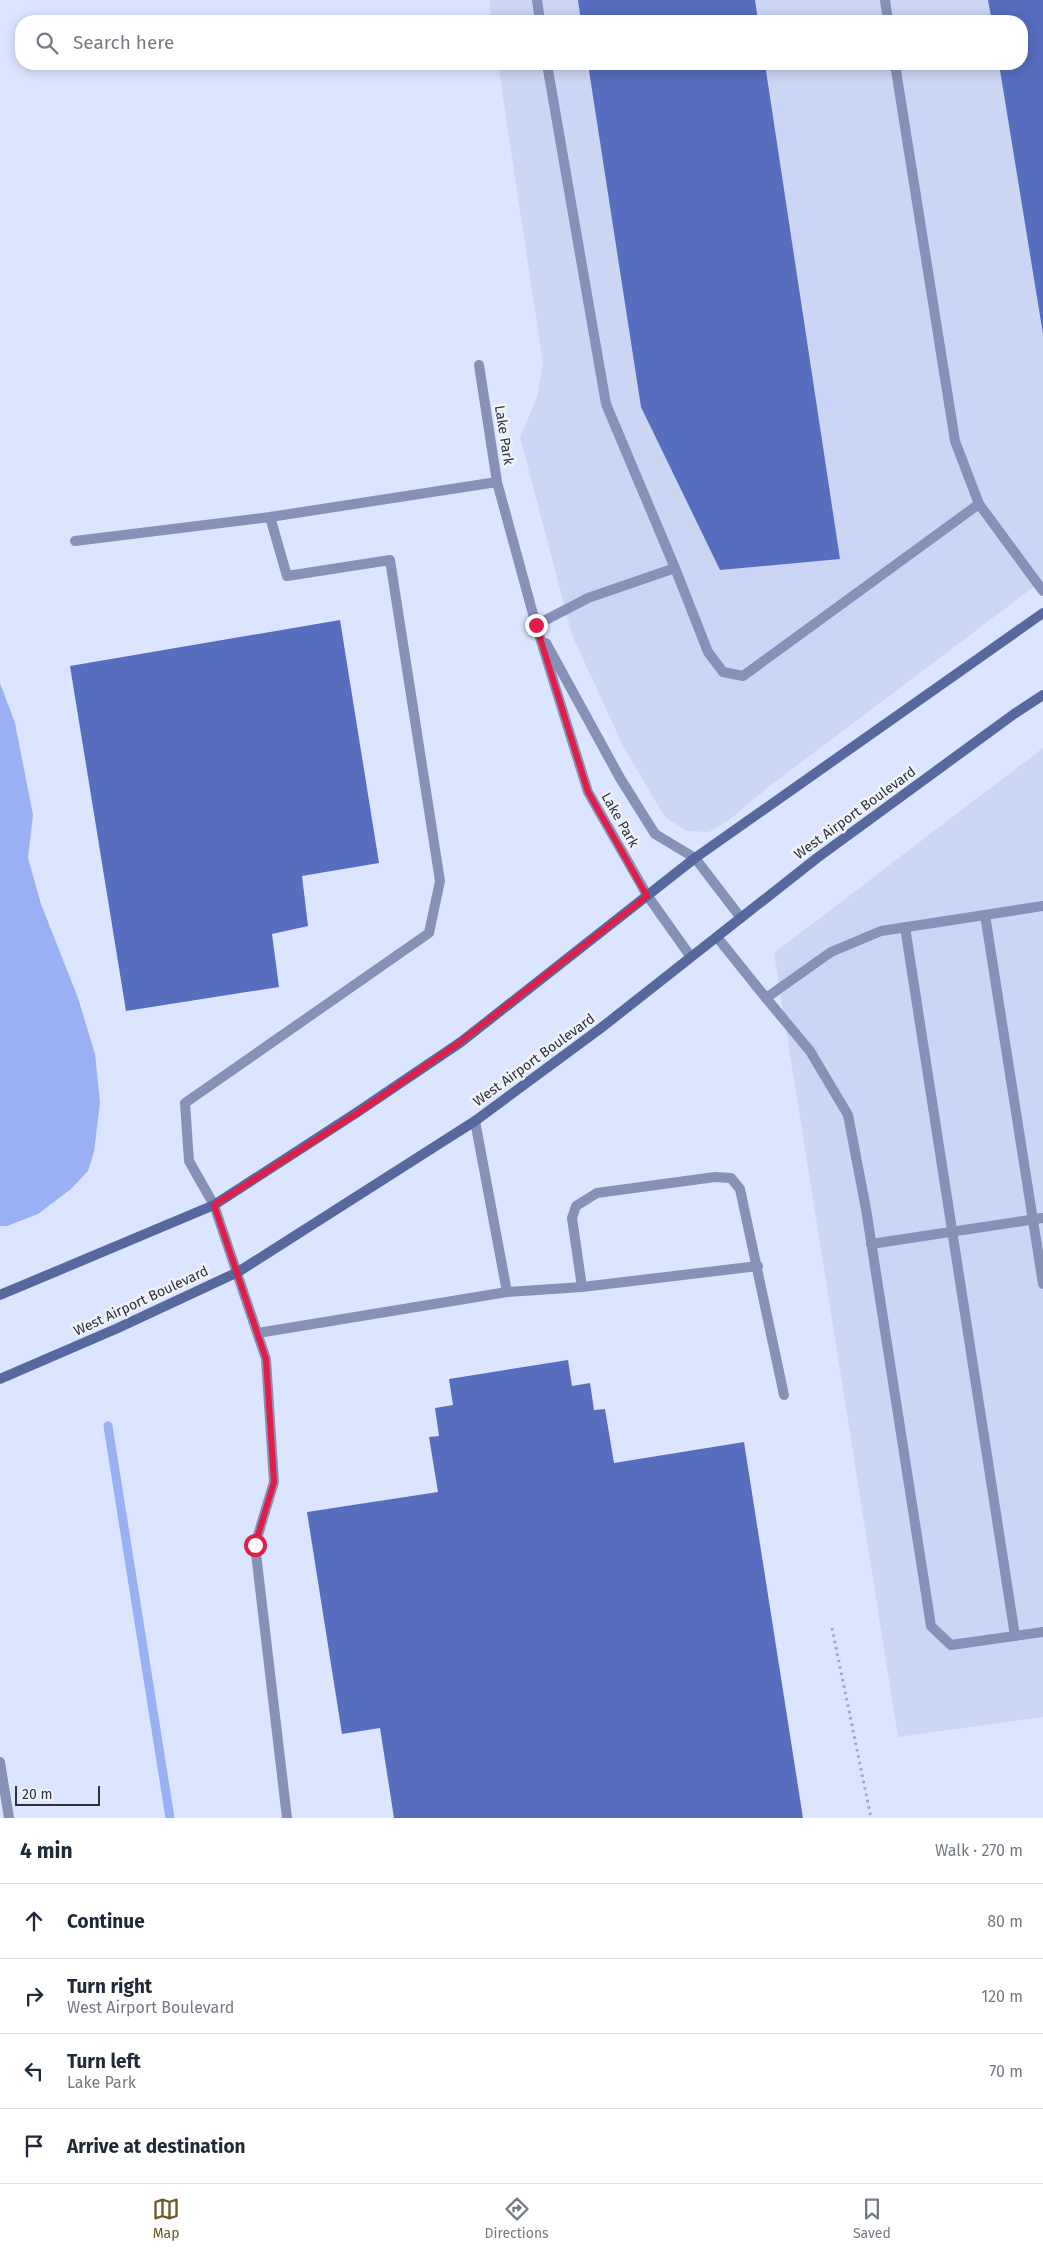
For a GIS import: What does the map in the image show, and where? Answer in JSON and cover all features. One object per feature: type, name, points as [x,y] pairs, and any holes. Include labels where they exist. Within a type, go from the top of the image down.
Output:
[{"type":"main road","points":[[0,1295],[214,1205],[356,1114],[460,1042],[695,858],[1043,613]]},
{"type":"main road","name":"West Airport Boulevard","points":[[0,1379],[118,1328],[238,1272],[475,1121],[601,1028],[825,852],[1014,714],[1043,695]]},
{"type":"street","points":[[537,0],[539,15]]},
{"type":"street","points":[[885,0],[887,15]]},
{"type":"street","points":[[547,70],[606,404],[708,652],[723,672],[743,676],[979,504]]},
{"type":"street","points":[[896,70],[955,441],[979,504],[1043,591]]},
{"type":"street","name":"Lake Park","points":[[480,365],[497,482],[536,625],[588,792],[647,896],[692,957]]},
{"type":"street","points":[[75,541],[270,516],[497,482]]},
{"type":"street","points":[[270,516],[287,576],[390,560],[440,882],[429,933],[185,1102],[189,1161],[214,1205],[266,1359],[274,1482],[255,1545],[287,1818]]},
{"type":"street","points":[[536,625],[588,598],[675,568]]},
{"type":"street","name":"Lake Park","points":[[536,625],[620,778],[655,834],[695,858],[741,918]]},
{"type":"street","points":[[766,998],[831,952],[881,931],[1043,906]]},
{"type":"street","points":[[985,915],[1038,1218],[1043,1284]]},
{"type":"street","points":[[905,927],[1015,1636]]},
{"type":"street","points":[[717,937],[810,1051],[848,1115],[872,1244],[931,1626],[951,1645],[1043,1632]]},
{"type":"street","points":[[475,1121],[507,1292]]},
{"type":"street","points":[[582,1287],[572,1218],[576,1206],[597,1193],[715,1176],[731,1178],[740,1189],[758,1266],[784,1395]]},
{"type":"street","points":[[872,1244],[1038,1218]]},
{"type":"street","points":[[258,1333],[507,1292],[582,1287],[758,1266]]},
{"type":"street","points":[[0,1762],[9,1818]]},
{"type":"path","points":[[832,1628],[872,1818]]},
{"type":"shaded area","points":[[489,0],[1043,0],[1043,580],[770,786],[729,820],[709,832],[686,831],[665,817],[624,748],[572,635],[520,437],[537,397],[543,364],[499,70],[1028,70],[1028,15],[491,15]]},
{"type":"shaded area","points":[[1043,748],[1043,1717],[898,1737],[774,953]]},
{"type":"water","points":[[0,683],[15,723],[33,815],[28,858],[41,904],[78,998],[95,1054],[100,1102],[94,1152],[88,1171],[71,1189],[38,1214],[7,1226],[0,1226]]},
{"type":"building","points":[[578,0],[755,0],[757,15],[580,15]]},
{"type":"building","points":[[988,0],[1043,0],[1043,334],[1000,70],[1028,70],[1028,15],[991,15]]},
{"type":"building","points":[[589,70],[766,70],[840,559],[720,570],[641,407]]},
{"type":"building","points":[[340,620],[379,863],[302,876],[308,926],[272,934],[279,987],[126,1011],[70,666]]},
{"type":"building","points":[[568,1360],[572,1386],[590,1383],[594,1410],[605,1409],[614,1463],[744,1442],[803,1818],[394,1818],[380,1728],[342,1734],[307,1512],[438,1492],[429,1437],[439,1436],[435,1408],[453,1405],[449,1379]]},
{"type":"waterway","points":[[108,1426],[170,1818]]},
{"type":"route","points":[[255,1545],[274,1482],[266,1359],[214,1205],[356,1114],[460,1042],[647,896],[588,792],[536,625]]}]
